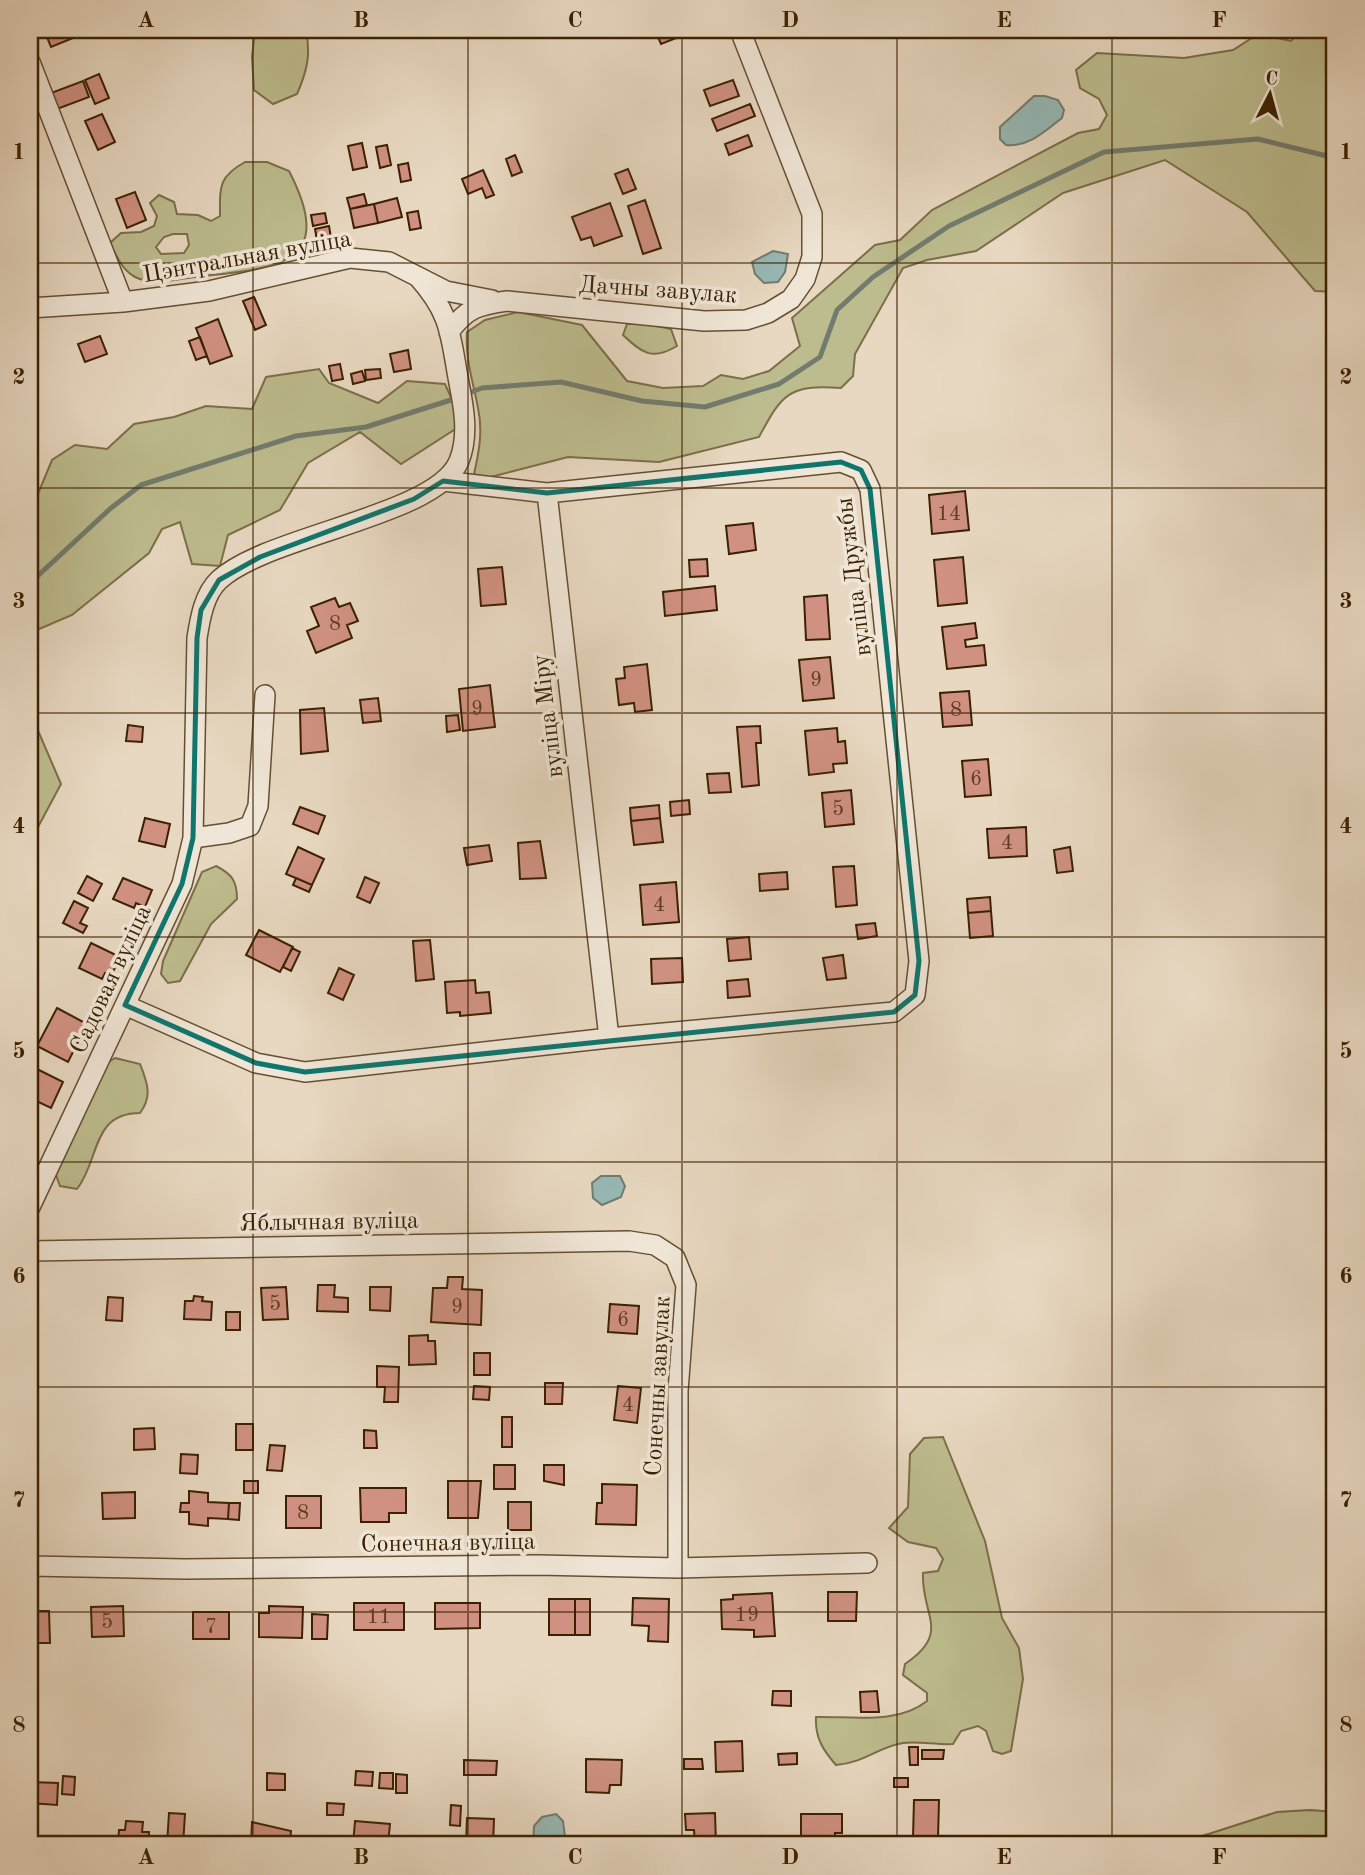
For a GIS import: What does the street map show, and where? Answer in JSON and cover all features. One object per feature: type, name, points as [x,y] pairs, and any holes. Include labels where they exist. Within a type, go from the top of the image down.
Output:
[{"type":"street","name":"Дачны завулак","points":[[449,332],[463,314],[483,305],[507,301],[704,321],[746,320],[768,313],[791,299],[804,279],[812,257],[812,214],[740,30]]},
{"type":"street","name":"Цэнтральная вуліца","points":[[30,62],[122,302]]},
{"type":"street","name":"Цэнтральная вуліца","points":[[30,308],[122,302],[209,292],[350,258],[389,262],[446,292],[507,301]]},
{"type":"street","name":"Цэнтральная вуліца","points":[[418,276],[448,317],[465,414],[465,441],[458,464],[443,481]]},
{"type":"street","name":"вуліца Дружбы","points":[[547,493],[841,462],[860,470],[870,489],[919,961],[915,995],[894,1012],[609,1038]]},
{"type":"street","points":[[443,481],[547,493]]},
{"type":"street","name":"Садовая вуліца","points":[[30,1207],[182,884],[193,838],[197,638],[201,610],[219,580],[260,556],[414,499],[443,481]]},
{"type":"street","name":"вуліца Міру","points":[[547,493],[609,1038]]},
{"type":"street","points":[[193,838],[229,833],[250,826],[258,806],[265,695]]},
{"type":"street","points":[[125,1005],[256,1063],[305,1072],[609,1038]]},
{"type":"street","name":"Яблычная вуліца","points":[[30,1251],[629,1241]]},
{"type":"street","name":"Сонечны завулак","points":[[629,1241],[654,1245],[675,1258],[686,1285],[678,1391],[678,1568]]},
{"type":"street","name":"Сонечная вуліца","points":[[30,1566],[185,1569],[525,1565],[678,1568],[867,1563]]},
{"type":"highlighted area","points":[[841,462],[861,470],[870,489],[919,961],[915,995],[894,1012],[305,1072],[256,1063],[125,1005],[182,884],[193,838],[197,638],[201,610],[219,580],[260,557],[414,499],[443,481],[547,493]]},
{"type":"shaded area","points":[[255,30],[306,30],[307,63],[297,94],[273,104],[254,90],[252,57]]},
{"type":"shaded area","points":[[1302,30],[1335,30],[1335,292],[1315,291],[1247,212],[1165,160],[1063,193],[976,251],[927,260],[903,268],[855,354],[853,376],[841,388],[809,388],[789,395],[774,411],[759,437],[659,462],[568,457],[487,478],[474,474],[480,425],[468,361],[467,332],[485,320],[518,312],[582,325],[627,381],[663,388],[703,386],[721,375],[743,379],[769,371],[800,346],[792,318],[875,245],[900,240],[932,210],[1078,133],[1099,129],[1107,115],[1099,99],[1080,88],[1076,70],[1097,53],[1184,58],[1233,50],[1258,34],[1291,41]]},
{"type":"shaded area","points":[[245,162],[267,162],[289,171],[302,202],[306,226],[303,243],[292,255],[276,264],[255,269],[168,281],[143,280],[126,270],[110,243],[121,233],[141,232],[154,226],[157,216],[150,203],[159,195],[174,202],[177,214],[198,215],[211,221],[220,216],[222,184],[236,167]],"holes":[[[187,234],[189,245],[184,253],[161,254],[156,247],[164,237]]]},
{"type":"shaded area","points":[[643,323],[671,329],[677,346],[661,353],[648,353],[623,335],[627,324]]},
{"type":"shaded area","points":[[319,369],[329,383],[378,403],[407,381],[445,384],[457,411],[457,428],[401,464],[360,432],[308,463],[280,510],[228,535],[220,566],[192,564],[180,522],[162,529],[149,553],[72,615],[30,633],[30,513],[52,460],[75,445],[107,449],[134,424],[174,417],[206,406],[252,409],[266,377]]},
{"type":"shaded area","points":[[30,712],[61,784],[30,842]]},
{"type":"shaded area","points":[[216,866],[232,879],[237,899],[211,924],[180,981],[168,983],[161,974],[163,961],[202,872]]},
{"type":"shaded area","points":[[115,1058],[140,1064],[148,1089],[144,1107],[140,1113],[124,1115],[105,1129],[77,1189],[60,1186],[56,1175],[99,1068]]},
{"type":"shaded area","points":[[943,1437],[985,1541],[1002,1618],[1019,1648],[1023,1679],[1011,1751],[1002,1754],[993,1751],[986,1731],[978,1726],[961,1731],[953,1744],[903,1743],[846,1764],[836,1765],[821,1743],[816,1717],[888,1716],[915,1709],[927,1701],[927,1693],[903,1675],[905,1664],[919,1653],[931,1632],[923,1573],[938,1571],[943,1559],[936,1548],[908,1542],[889,1528],[908,1507],[910,1454],[924,1438]]},
{"type":"shaded area","points":[[1277,1812],[1335,1812],[1335,1845],[1174,1845]]},
{"type":"water","points":[[1034,96],[1058,100],[1064,110],[1062,118],[1029,141],[1006,145],[1000,139],[1000,127]]},
{"type":"water","points":[[773,251],[788,254],[785,272],[778,282],[764,283],[755,274],[752,262]]},
{"type":"water","points":[[601,1176],[620,1176],[625,1186],[621,1197],[602,1205],[593,1198],[592,1183]]},
{"type":"water","points":[[556,1814],[563,1821],[566,1845],[533,1845],[534,1826],[542,1817]]},
{"type":"building","points":[[44,30],[75,30],[78,36],[51,47]]},
{"type":"building","points":[[655,30],[694,30],[694,31],[661,44]]},
{"type":"building","points":[[99,74],[109,98],[95,104],[85,80]]},
{"type":"building","points":[[733,80],[739,96],[710,106],[704,90]]},
{"type":"building","points":[[83,81],[89,97],[57,109],[51,93]]},
{"type":"building","points":[[750,104],[755,116],[717,131],[712,119]]},
{"type":"building","points":[[102,114],[115,142],[98,150],[85,121]]},
{"type":"building","points":[[748,135],[752,146],[729,155],[725,144]]},
{"type":"building","points":[[362,143],[367,167],[353,170],[348,146]]},
{"type":"building","points":[[387,145],[391,165],[380,168],[376,147]]},
{"type":"building","points":[[515,155],[522,172],[512,176],[506,159]]},
{"type":"building","points":[[408,163],[411,180],[401,182],[398,165]]},
{"type":"building","points":[[628,169],[636,189],[623,194],[615,174]]},
{"type":"building","points":[[483,170],[494,195],[486,198],[482,188],[468,194],[462,179]]},
{"type":"building","points":[[135,192],[146,220],[127,228],[116,199]]},
{"type":"building","points":[[364,194],[367,205],[350,209],[347,198]]},
{"type":"building","points":[[397,198],[402,217],[378,223],[374,204]]},
{"type":"building","points":[[645,200],[661,248],[643,254],[628,206]]},
{"type":"building","points":[[610,203],[622,236],[594,246],[591,237],[581,240],[572,217]]},
{"type":"building","points":[[374,204],[378,223],[354,228],[350,209]]},
{"type":"building","points":[[418,211],[421,228],[410,230],[407,213]]},
{"type":"building","points":[[325,213],[327,223],[313,226],[311,215]]},
{"type":"building","points":[[329,226],[332,244],[318,246],[315,229]]},
{"type":"building","points":[[254,297],[266,325],[255,330],[243,301]]},
{"type":"building","points":[[218,319],[232,356],[210,364],[196,328]]},
{"type":"building","points":[[100,336],[107,354],[85,362],[78,344]]},
{"type":"building","points":[[200,337],[207,356],[196,360],[189,341]]},
{"type":"building","points":[[408,350],[411,369],[394,372],[390,354]]},
{"type":"building","points":[[340,364],[343,379],[332,381],[329,366]]},
{"type":"building","points":[[380,369],[381,378],[366,380],[365,370]]},
{"type":"building","points":[[362,371],[365,381],[353,384],[351,374]]},
{"type":"building","points":[[965,491],[969,530],[932,534],[929,495]]},
{"type":"building","points":[[753,523],[756,550],[729,554],[726,526]]},
{"type":"building","points":[[963,557],[967,603],[938,606],[934,560]]},
{"type":"building","points":[[707,559],[708,576],[690,577],[689,560]]},
{"type":"building","points":[[502,567],[506,604],[481,606],[478,569]]},
{"type":"building","points":[[715,586],[717,610],[665,616],[663,592]]},
{"type":"building","points":[[827,595],[830,639],[806,640],[804,597]]},
{"type":"building","points":[[335,598],[339,607],[350,603],[358,621],[347,625],[352,638],[316,653],[307,631],[319,626],[311,607]]},
{"type":"building","points":[[975,623],[977,638],[965,640],[966,647],[984,645],[986,665],[947,669],[942,627]]},
{"type":"building","points":[[830,657],[834,698],[803,701],[799,660]]},
{"type":"building","points":[[647,664],[652,710],[635,712],[634,703],[619,705],[616,679],[625,678],[624,667]]},
{"type":"building","points":[[490,685],[495,727],[463,731],[459,689]]},
{"type":"building","points":[[969,691],[972,725],[943,727],[940,693]]},
{"type":"building","points":[[378,698],[381,721],[363,723],[360,700]]},
{"type":"building","points":[[324,708],[328,751],[301,754],[300,710]]},
{"type":"building","points":[[458,715],[460,730],[447,732],[446,716]]},
{"type":"building","points":[[128,725],[143,727],[142,742],[126,741]]},
{"type":"building","points":[[760,726],[761,743],[756,743],[759,785],[742,787],[737,727]]},
{"type":"building","points":[[837,728],[838,742],[845,741],[847,763],[833,764],[834,772],[809,775],[805,731]]},
{"type":"building","points":[[988,759],[991,795],[965,797],[962,761]]},
{"type":"building","points":[[729,773],[731,792],[709,793],[707,774]]},
{"type":"building","points":[[851,790],[854,824],[825,827],[822,793]]},
{"type":"building","points":[[689,800],[690,814],[671,816],[670,802]]},
{"type":"building","points":[[659,805],[660,818],[631,821],[630,808]]},
{"type":"building","points":[[300,807],[325,816],[318,834],[293,824]]},
{"type":"building","points":[[145,818],[170,824],[165,847],[139,841]]},
{"type":"building","points":[[660,818],[663,842],[634,845],[631,821]]},
{"type":"building","points":[[1026,827],[1027,856],[989,858],[987,829]]},
{"type":"building","points":[[540,841],[546,878],[520,879],[518,843]]},
{"type":"building","points":[[489,845],[492,861],[467,865],[464,848]]},
{"type":"building","points":[[298,847],[324,859],[312,885],[286,874]]},
{"type":"building","points":[[1070,847],[1073,871],[1057,873],[1054,850]]},
{"type":"building","points":[[854,866],[857,905],[836,907],[833,867]]},
{"type":"building","points":[[787,872],[788,889],[760,891],[759,874]]},
{"type":"building","points":[[87,876],[102,884],[93,901],[78,893]]},
{"type":"building","points":[[365,877],[379,883],[370,903],[357,897]]},
{"type":"building","points":[[123,878],[152,890],[145,907],[136,903],[134,908],[113,899]]},
{"type":"building","points":[[296,878],[312,885],[309,892],[293,885]]},
{"type":"building","points":[[676,882],[679,922],[643,925],[640,885]]},
{"type":"building","points":[[990,897],[991,911],[968,913],[967,899]]},
{"type":"building","points":[[74,901],[88,908],[80,923],[87,926],[83,933],[63,923]]},
{"type":"building","points":[[991,911],[993,936],[970,938],[968,913]]},
{"type":"building","points":[[875,923],[877,936],[858,939],[856,925]]},
{"type":"building","points":[[259,930],[293,947],[280,972],[246,955]]},
{"type":"building","points":[[749,937],[751,959],[729,961],[727,939]]},
{"type":"building","points":[[430,940],[434,979],[416,981],[413,941]]},
{"type":"building","points":[[91,943],[120,957],[111,976],[105,973],[102,979],[79,968]]},
{"type":"building","points":[[292,948],[300,952],[291,971],[283,967]]},
{"type":"building","points":[[843,955],[846,978],[827,980],[823,958]]},
{"type":"building","points":[[682,958],[683,982],[652,984],[651,959]]},
{"type":"building","points":[[339,968],[354,975],[343,1000],[328,993]]},
{"type":"building","points":[[748,979],[750,996],[728,998],[727,981]]},
{"type":"building","points":[[475,980],[476,993],[489,992],[491,1013],[460,1016],[460,1012],[447,1013],[445,982]]},
{"type":"building","points":[[57,1008],[87,1024],[68,1062],[37,1046]]},
{"type":"building","points":[[35,1068],[63,1082],[51,1108],[30,1098],[30,1077]]},
{"type":"building","points":[[448,1277],[463,1277],[462,1289],[482,1290],[481,1325],[431,1322],[433,1288],[447,1288]]},
{"type":"building","points":[[318,1285],[335,1285],[334,1297],[348,1298],[348,1312],[317,1311]]},
{"type":"building","points":[[286,1287],[288,1319],[263,1320],[261,1288]]},
{"type":"building","points":[[370,1287],[391,1287],[390,1311],[370,1310]]},
{"type":"building","points":[[194,1296],[203,1297],[202,1301],[212,1302],[211,1320],[184,1319],[185,1301],[193,1301]]},
{"type":"building","points":[[108,1297],[123,1298],[122,1321],[106,1320]]},
{"type":"building","points":[[610,1304],[639,1306],[637,1334],[608,1332]]},
{"type":"building","points":[[226,1312],[240,1312],[240,1330],[226,1330]]},
{"type":"building","points":[[428,1335],[428,1341],[435,1341],[436,1364],[409,1365],[409,1336]]},
{"type":"building","points":[[474,1353],[490,1353],[490,1375],[474,1375]]},
{"type":"building","points":[[377,1366],[399,1367],[398,1402],[384,1402],[385,1387],[377,1387]]},
{"type":"building","points":[[545,1383],[563,1383],[562,1404],[545,1404]]},
{"type":"building","points":[[474,1386],[490,1387],[489,1400],[473,1399]]},
{"type":"building","points":[[618,1386],[641,1388],[637,1423],[614,1420]]},
{"type":"building","points":[[502,1417],[512,1417],[512,1447],[502,1447]]},
{"type":"building","points":[[236,1424],[253,1424],[253,1450],[236,1450]]},
{"type":"building","points":[[154,1428],[155,1449],[134,1450],[134,1429]]},
{"type":"building","points":[[364,1430],[376,1431],[377,1448],[364,1448]]},
{"type":"building","points":[[270,1445],[285,1446],[282,1471],[267,1470]]},
{"type":"building","points":[[181,1454],[198,1455],[197,1474],[180,1473]]},
{"type":"building","points":[[494,1465],[515,1465],[515,1489],[494,1489]]},
{"type":"building","points":[[544,1465],[564,1465],[564,1485],[544,1481]]},
{"type":"building","points":[[244,1481],[258,1481],[258,1493],[244,1493]]},
{"type":"building","points":[[448,1481],[481,1481],[478,1518],[448,1518]]},
{"type":"building","points":[[602,1484],[637,1485],[636,1525],[596,1524],[597,1503],[602,1503]]},
{"type":"building","points":[[360,1488],[406,1488],[406,1513],[389,1513],[389,1522],[361,1522]]},
{"type":"building","points":[[189,1491],[208,1493],[208,1502],[229,1503],[228,1519],[208,1518],[208,1526],[189,1524],[189,1512],[180,1512],[181,1503],[189,1503]]},
{"type":"building","points":[[135,1492],[135,1518],[103,1519],[102,1493]]},
{"type":"building","points":[[286,1496],[321,1496],[321,1528],[286,1528]]},
{"type":"building","points":[[508,1502],[531,1502],[531,1530],[508,1530]]},
{"type":"building","points":[[229,1503],[240,1503],[239,1520],[228,1519]]},
{"type":"building","points":[[828,1592],[857,1592],[856,1621],[828,1621]]},
{"type":"building","points":[[772,1593],[775,1636],[754,1637],[754,1630],[722,1629],[721,1600],[733,1599],[733,1595]]},
{"type":"building","points":[[633,1598],[669,1599],[668,1642],[648,1641],[649,1626],[632,1625]]},
{"type":"building","points":[[549,1599],[575,1599],[575,1635],[549,1635]]},
{"type":"building","points":[[575,1599],[590,1599],[590,1635],[575,1635]]},
{"type":"building","points":[[354,1603],[404,1603],[404,1630],[354,1630]]},
{"type":"building","points":[[435,1603],[480,1603],[480,1628],[435,1629]]},
{"type":"building","points":[[123,1606],[124,1636],[92,1637],[91,1607]]},
{"type":"building","points":[[269,1606],[303,1607],[302,1638],[259,1637],[259,1613],[269,1613]]},
{"type":"building","points":[[30,1611],[49,1611],[50,1643],[30,1643]]},
{"type":"building","points":[[193,1612],[229,1612],[229,1639],[193,1639]]},
{"type":"building","points":[[312,1614],[328,1615],[327,1639],[312,1639]]},
{"type":"building","points":[[773,1691],[791,1691],[791,1706],[772,1705]]},
{"type":"building","points":[[877,1691],[879,1712],[861,1712],[860,1692]]},
{"type":"building","points":[[742,1741],[743,1771],[716,1772],[715,1742]]},
{"type":"building","points":[[909,1747],[918,1747],[918,1765],[910,1765]]},
{"type":"building","points":[[922,1750],[944,1750],[943,1759],[922,1759]]},
{"type":"building","points":[[797,1753],[797,1764],[779,1765],[778,1754]]},
{"type":"building","points":[[586,1759],[622,1760],[621,1785],[610,1785],[609,1793],[586,1792]]},
{"type":"building","points":[[684,1759],[702,1759],[703,1769],[684,1769]]},
{"type":"building","points":[[464,1760],[497,1761],[496,1775],[464,1775]]},
{"type":"building","points":[[356,1771],[373,1772],[372,1786],[355,1785]]},
{"type":"building","points":[[267,1773],[285,1774],[285,1790],[267,1790]]},
{"type":"building","points":[[380,1773],[393,1773],[393,1789],[379,1788]]},
{"type":"building","points":[[396,1774],[407,1775],[407,1793],[396,1793]]},
{"type":"building","points":[[63,1776],[75,1777],[74,1795],[62,1794]]},
{"type":"building","points":[[894,1778],[908,1778],[908,1787],[894,1787]]},
{"type":"building","points":[[30,1782],[58,1783],[57,1805],[30,1803]]},
{"type":"building","points":[[914,1800],[939,1800],[938,1839],[913,1838]]},
{"type":"building","points":[[327,1803],[344,1804],[343,1815],[327,1815]]},
{"type":"building","points":[[451,1805],[461,1806],[460,1826],[450,1825]]},
{"type":"building","points":[[169,1813],[185,1814],[183,1845],[167,1845]]},
{"type":"building","points":[[715,1813],[716,1844],[695,1844],[694,1830],[686,1830],[685,1814]]},
{"type":"building","points":[[801,1814],[842,1814],[842,1833],[835,1833],[835,1844],[801,1844]]},
{"type":"building","points":[[467,1818],[494,1819],[493,1845],[466,1845]]},
{"type":"building","points":[[126,1821],[143,1822],[142,1832],[149,1832],[148,1845],[118,1845],[119,1830],[125,1830]]},
{"type":"building","points":[[355,1821],[390,1824],[388,1845],[353,1845]]},
{"type":"building","points":[[252,1822],[291,1831],[290,1845],[251,1844]]},
{"type":"waterway","points":[[466,394],[482,388],[561,382],[642,401],[705,407],[779,384],[820,357],[837,310],[873,277],[949,226],[1104,152],[1258,139],[1335,158]]},
{"type":"waterway","points":[[30,583],[111,508],[141,485],[296,436],[366,427],[457,398]]}]
